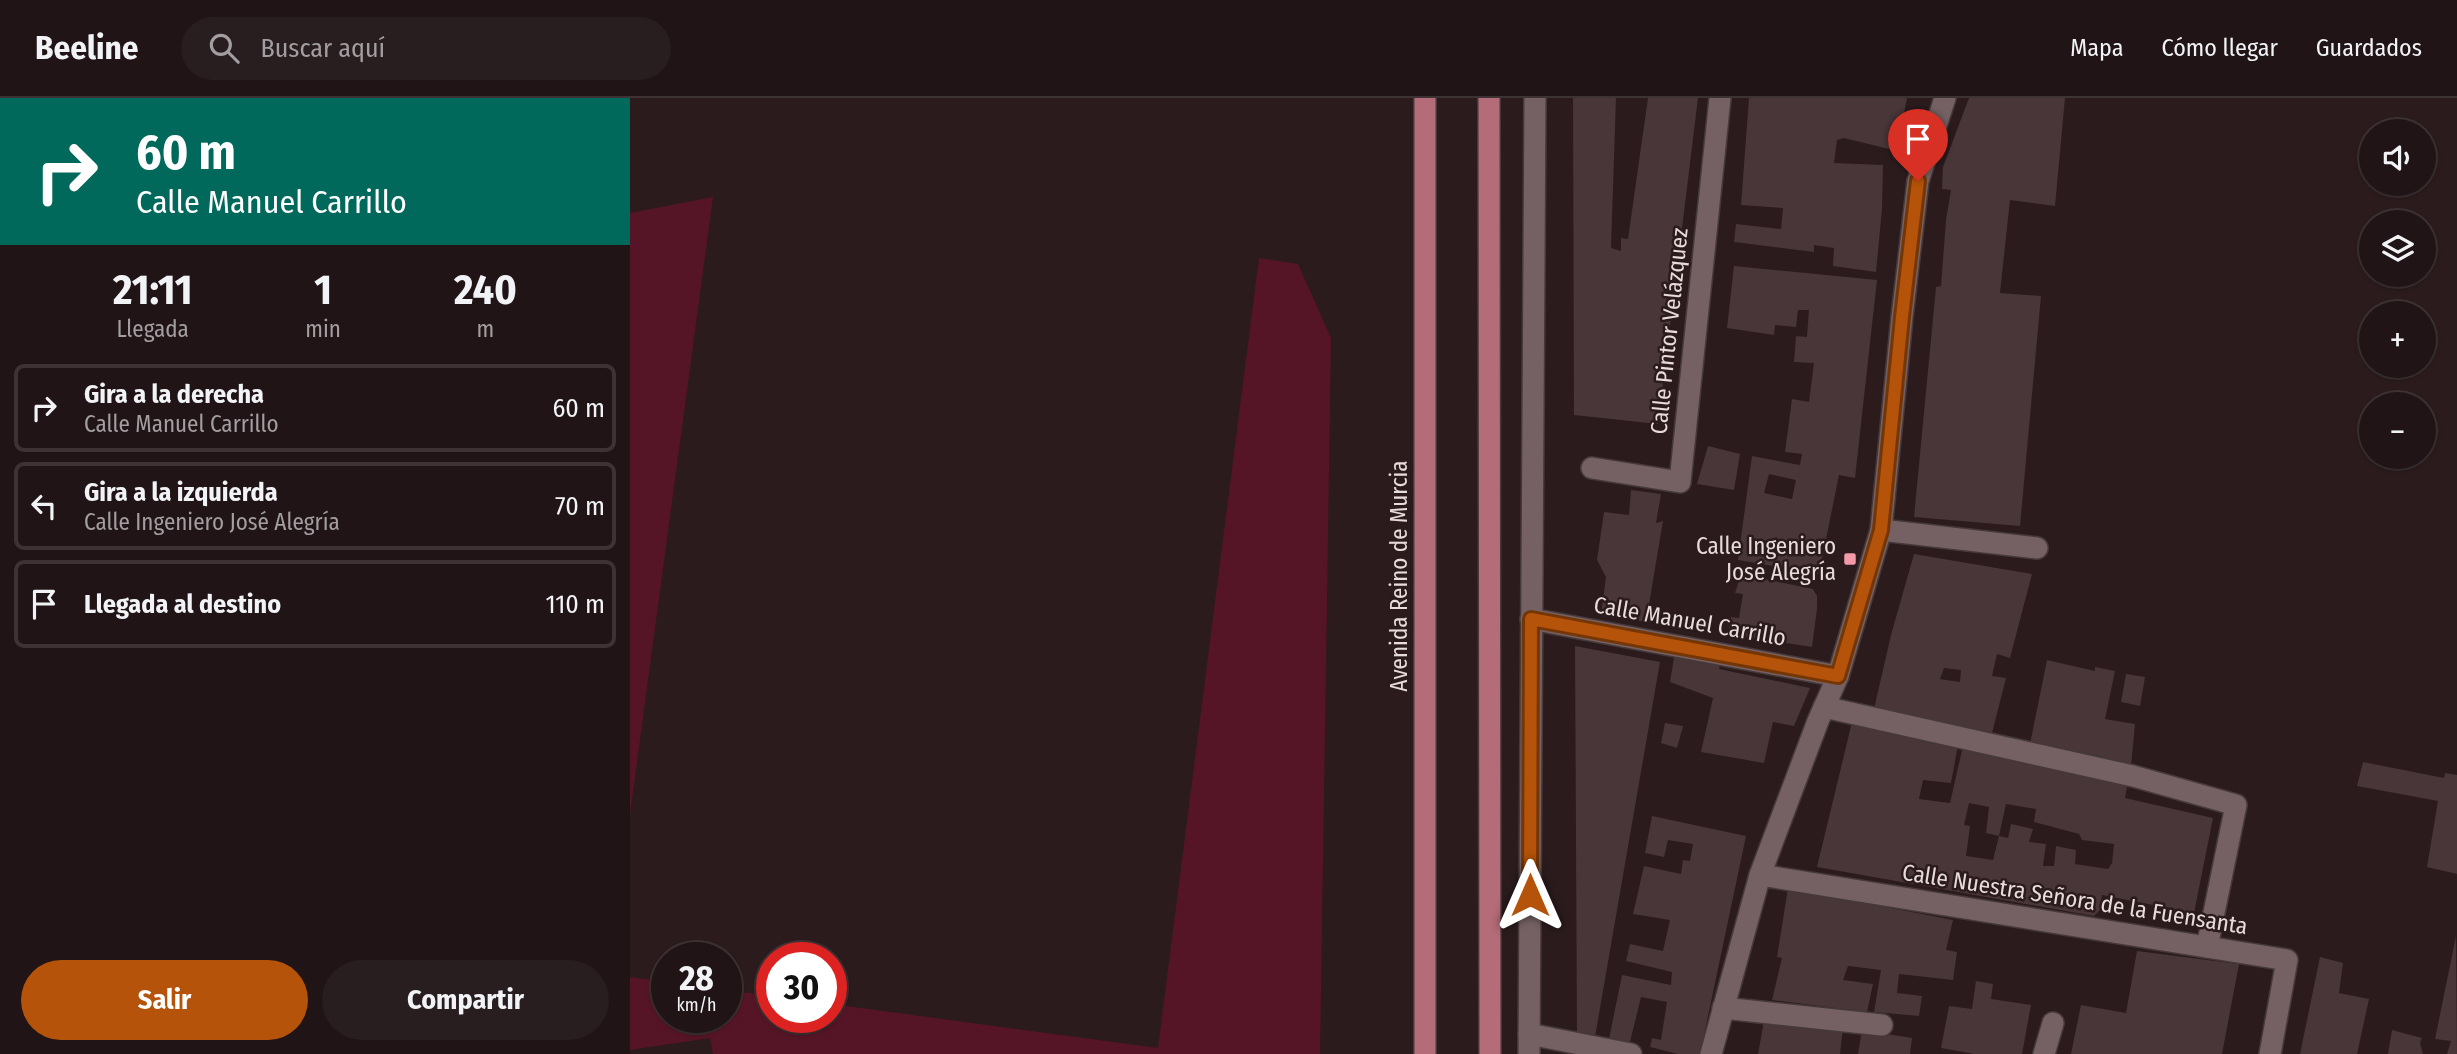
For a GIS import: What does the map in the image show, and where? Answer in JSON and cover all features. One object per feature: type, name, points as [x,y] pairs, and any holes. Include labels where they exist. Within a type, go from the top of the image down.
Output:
[{"type":"main road","name":"Avenida Reino de Murcia","points":[[1424,1054],[1425,98]]},
{"type":"main road","points":[[1489,98],[1490,1054]]},
{"type":"street","points":[[1535,98],[1529,1044],[1630,1054]]},
{"type":"street","name":"Calle Pintor Velázquez","points":[[1592,468],[1680,482],[1720,98]]},
{"type":"street","points":[[1711,1054],[1760,875],[1838,676],[1881,530],[1918,181],[1945,98]]},
{"type":"street","points":[[1881,530],[2037,548]]},
{"type":"street","name":"Calle Manuel Carrillo","points":[[1531,619],[1838,676]]},
{"type":"street","points":[[1824,707],[2133,776],[2236,805],[2207,947]]},
{"type":"street","name":"Calle Nuestra Señora de la Fuensanta","points":[[1760,875],[2287,960],[2270,1054]]},
{"type":"street","points":[[1723,1008],[1882,1025]]},
{"type":"street","points":[[2044,1054],[2053,1023]]},
{"type":"shaded area","points":[[713,197],[630,814],[630,213]]},
{"type":"shaded area","points":[[1259,258],[1298,264],[1331,338],[1320,1054],[713,1054],[710,1038],[630,1050],[630,977],[651,980],[651,1033],[742,1033],[742,992],[756,994],[756,1033],[847,1033],[847,1006],[1158,1048]]},
{"type":"building","points":[[1573,98],[1616,98],[1611,248],[1621,251],[1621,238],[1628,239],[1648,98],[1698,98],[1658,424],[1574,415]]},
{"type":"building","points":[[1749,98],[1907,98],[1897,151],[1844,138],[1837,140],[1834,163],[1883,165],[1876,272],[1833,266],[1834,248],[1814,245],[1814,252],[1734,242],[1736,224],[1781,229],[1783,208],[1741,205]]},
{"type":"building","points":[[1969,98],[2065,98],[2055,206],[2010,200],[2000,293],[2041,296],[2020,526],[1914,517],[1936,287],[1941,286],[1951,190],[1942,189],[1943,167]]},
{"type":"building","points":[[1734,266],[1877,280],[1855,478],[1839,475],[1819,574],[1738,560],[1752,456],[1800,465],[1802,454],[1785,452],[1792,399],[1809,402],[1814,363],[1794,362],[1796,336],[1807,337],[1809,310],[1798,310],[1796,327],[1775,325],[1774,335],[1727,328]],"holes":[[[1769,474],[1796,480],[1792,499],[1764,493]]]},
{"type":"building","points":[[1708,446],[1740,454],[1734,490],[1697,484]]},
{"type":"building","points":[[1631,490],[1661,494],[1656,523],[1663,521],[1646,622],[1601,615],[1606,577],[1597,560],[1604,512],[1629,515]]},
{"type":"building","points":[[1914,554],[2032,574],[2010,658],[1997,654],[1992,676],[2006,678],[1992,733],[1874,709]],"holes":[[[1944,668],[1961,670],[1960,682],[1940,679]]]},
{"type":"building","points":[[1741,574],[1813,589],[1817,596],[1817,609],[1812,647],[1728,634],[1731,617],[1739,618],[1743,594],[1735,593]]},
{"type":"building","points":[[1575,646],[1660,662],[1595,1037],[1577,1033]]},
{"type":"building","points":[[1675,651],[1720,665],[1719,669],[1810,688],[1794,726],[1773,722],[1764,763],[1701,752],[1713,698],[1670,682]]},
{"type":"building","points":[[2047,660],[2095,671],[2095,667],[2115,671],[2105,719],[2135,724],[2131,766],[2030,744]]},
{"type":"building","points":[[2126,674],[2145,677],[2140,706],[2121,702]]},
{"type":"building","points":[[1852,722],[1958,745],[1951,783],[1923,780],[1919,799],[1950,803],[1963,746],[2128,781],[2125,798],[2213,818],[2194,913],[2102,895],[2100,910],[2094,916],[1817,867]],"holes":[[[1969,803],[1989,807],[1986,833],[1999,836],[1993,860],[1966,856],[1970,826],[1964,825]],[[2006,804],[2036,809],[2034,822],[2079,834],[2082,840],[2114,844],[2112,863],[2108,869],[2075,864],[2076,850],[2056,846],[2054,866],[2043,866],[2046,844],[2029,842],[2033,829],[2011,824],[2008,838],[1999,836]]]},
{"type":"building","points":[[1665,723],[1683,726],[1677,748],[1661,743]]},
{"type":"building","points":[[2363,762],[2444,778],[2445,773],[2457,775],[2457,874],[2427,867],[2438,801],[2357,786]]},
{"type":"building","points":[[1652,816],[1746,836],[1700,1054],[1678,1054],[1650,1047],[1652,1038],[1661,1040],[1667,1002],[1641,997],[1630,1042],[1609,1039],[1622,975],[1671,985],[1672,972],[1626,961],[1630,944],[1663,951],[1670,920],[1633,914],[1644,866],[1681,874],[1683,860],[1690,861],[1693,844],[1668,840],[1664,857],[1645,853]]},
{"type":"building","points":[[1788,888],[1953,920],[1946,950],[1957,952],[1953,980],[1899,974],[1897,993],[1922,996],[1919,1016],[1874,1012],[1881,970],[1848,966],[1843,980],[1873,984],[1867,1012],[1772,1000],[1782,958],[1777,957]]},
{"type":"building","points":[[2456,936],[2457,1054],[2447,1054],[2451,1041],[2435,1039]]},
{"type":"building","points":[[2137,951],[2239,964],[2222,1054],[2071,1054],[2081,1005],[2126,1013]]},
{"type":"building","points":[[2320,957],[2343,963],[2339,993],[2369,999],[2357,1054],[2300,1054]]},
{"type":"building","points":[[1976,981],[1993,984],[1991,999],[2031,1005],[2022,1054],[1974,1054],[1941,1048],[1949,1006],[1972,1009]]},
{"type":"building","points":[[1764,1021],[1843,1027],[1840,1054],[1758,1054]]},
{"type":"building","points":[[1862,1030],[1912,1038],[1910,1054],[1858,1054]]},
{"type":"building","points":[[2392,1030],[2422,1038],[2420,1043],[2423,1054],[2388,1054]]},
{"type":"place","name":"Calle Ingeniero José Alegría","points":[[1850,559]]},
{"type":"route","points":[[1530,895],[1531,619],[1838,676],[1881,530],[1918,181]]}]
